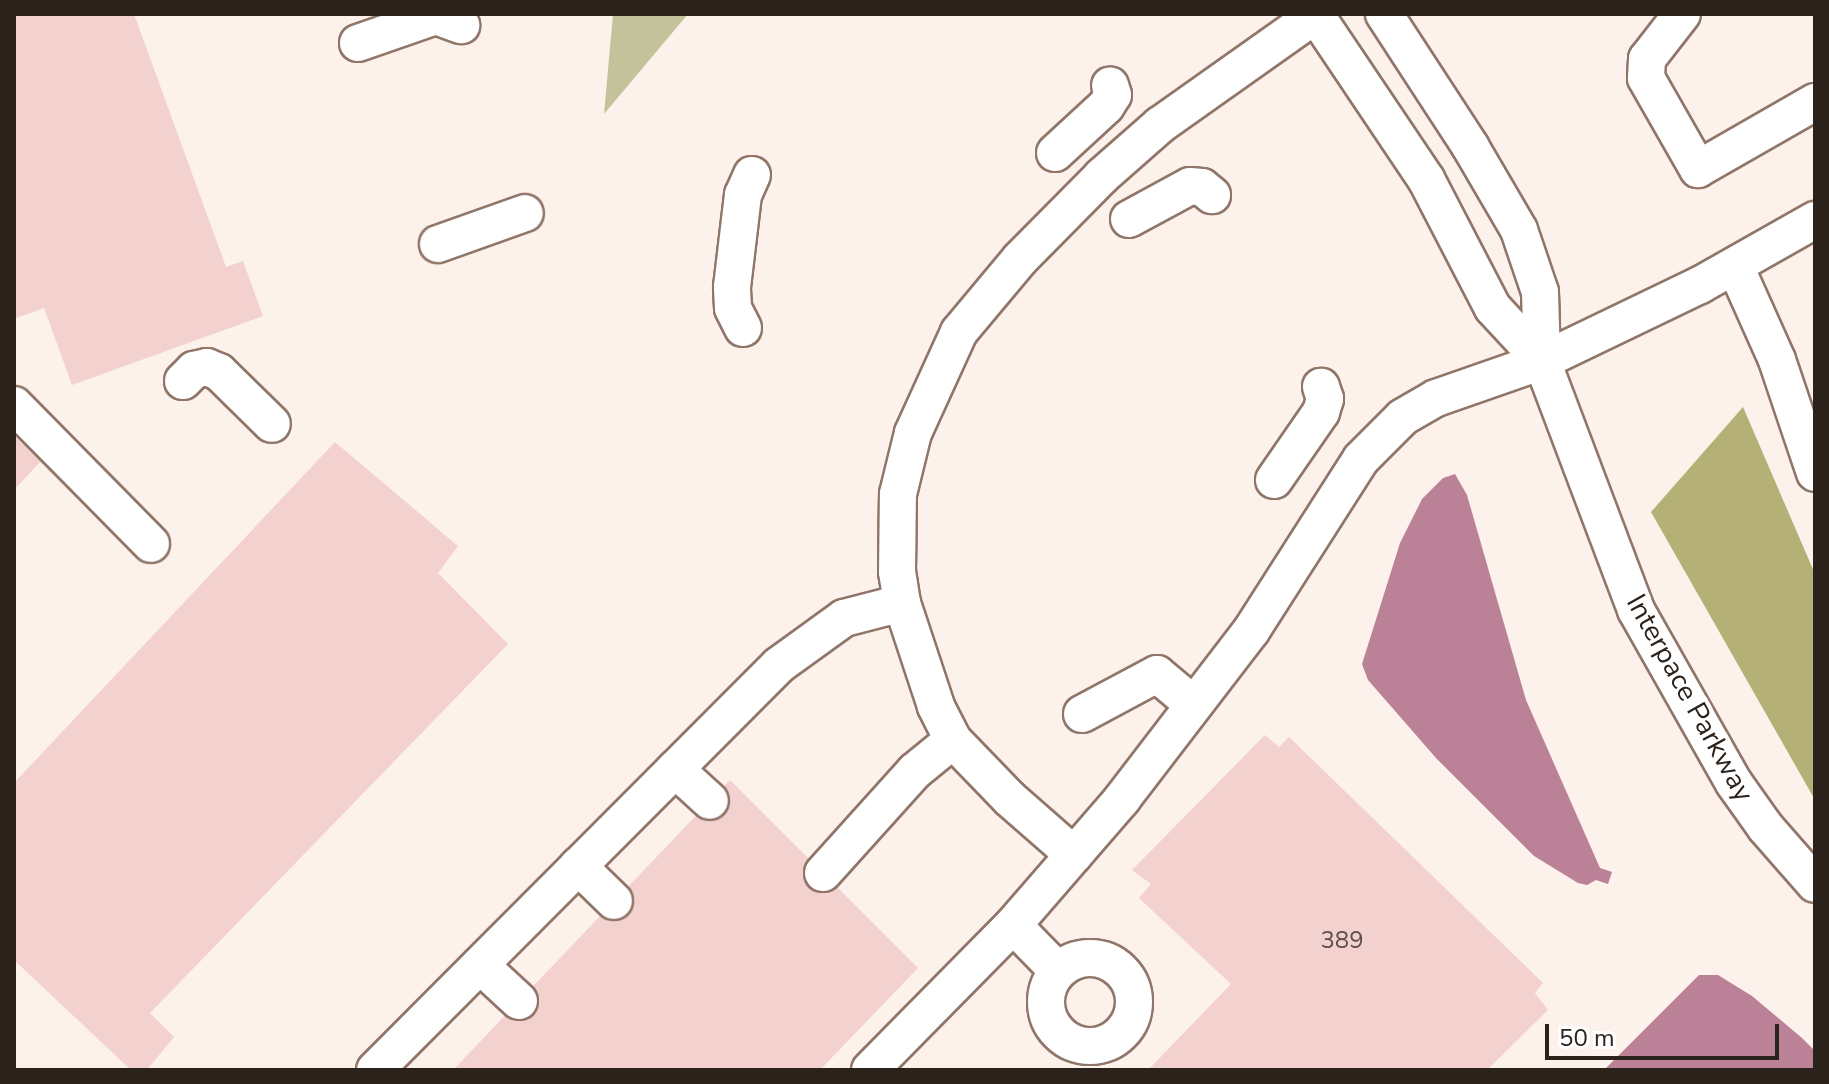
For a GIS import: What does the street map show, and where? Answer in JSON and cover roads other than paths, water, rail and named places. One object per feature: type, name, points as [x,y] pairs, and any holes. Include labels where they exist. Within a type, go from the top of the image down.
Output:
[{"type":"street","name":"Interpace Parkway","points":[[1316,14],[1426,179],[1493,308],[1542,361]]},
{"type":"street","points":[[1074,855],[1009,798],[953,740],[936,706],[902,603],[897,572],[898,494],[913,433],[959,332],[1001,279],[1102,176],[1160,125],[1316,14]]},
{"type":"street","name":"Interpace Parkway","points":[[1384,14],[1470,146],[1519,230],[1540,292],[1542,361],[1636,610],[1734,783],[1766,828],[1815,884]]},
{"type":"street","points":[[1682,14],[1647,59],[1646,78],[1698,169],[1815,102]]},
{"type":"street","points":[[358,43],[436,16],[461,25]]},
{"type":"street","points":[[1055,153],[1106,106],[1113,95],[1110,85]]},
{"type":"street","points":[[743,328],[733,308],[732,287],[743,195],[752,175]]},
{"type":"street","points":[[1129,219],[1190,186],[1202,187],[1212,195]]},
{"type":"street","points":[[438,244],[525,213]]},
{"type":"street","points":[[870,1070],[1013,925],[1074,855],[1251,631],[1361,459],[1403,417],[1436,398],[1542,361],[1735,266],[1815,220]]},
{"type":"street","points":[[1735,266],[1777,360],[1815,473]]},
{"type":"street","points":[[183,381],[194,370],[207,367],[219,372],[272,424]]},
{"type":"street","points":[[1274,480],[1321,412],[1325,399],[1321,387]]},
{"type":"street","points":[[14,405],[151,544]]},
{"type":"street","points":[[375,1070],[792,655],[844,618],[902,603]]},
{"type":"street","points":[[1082,714],[1157,674],[1194,705]]},
{"type":"street","points":[[823,873],[915,771],[953,740]]},
{"type":"street","points":[[675,769],[710,801]]},
{"type":"street","points":[[578,866],[614,901]]},
{"type":"street","points":[[1013,925],[1058,971]]},
{"type":"street","points":[[480,965],[519,1001]]}]
